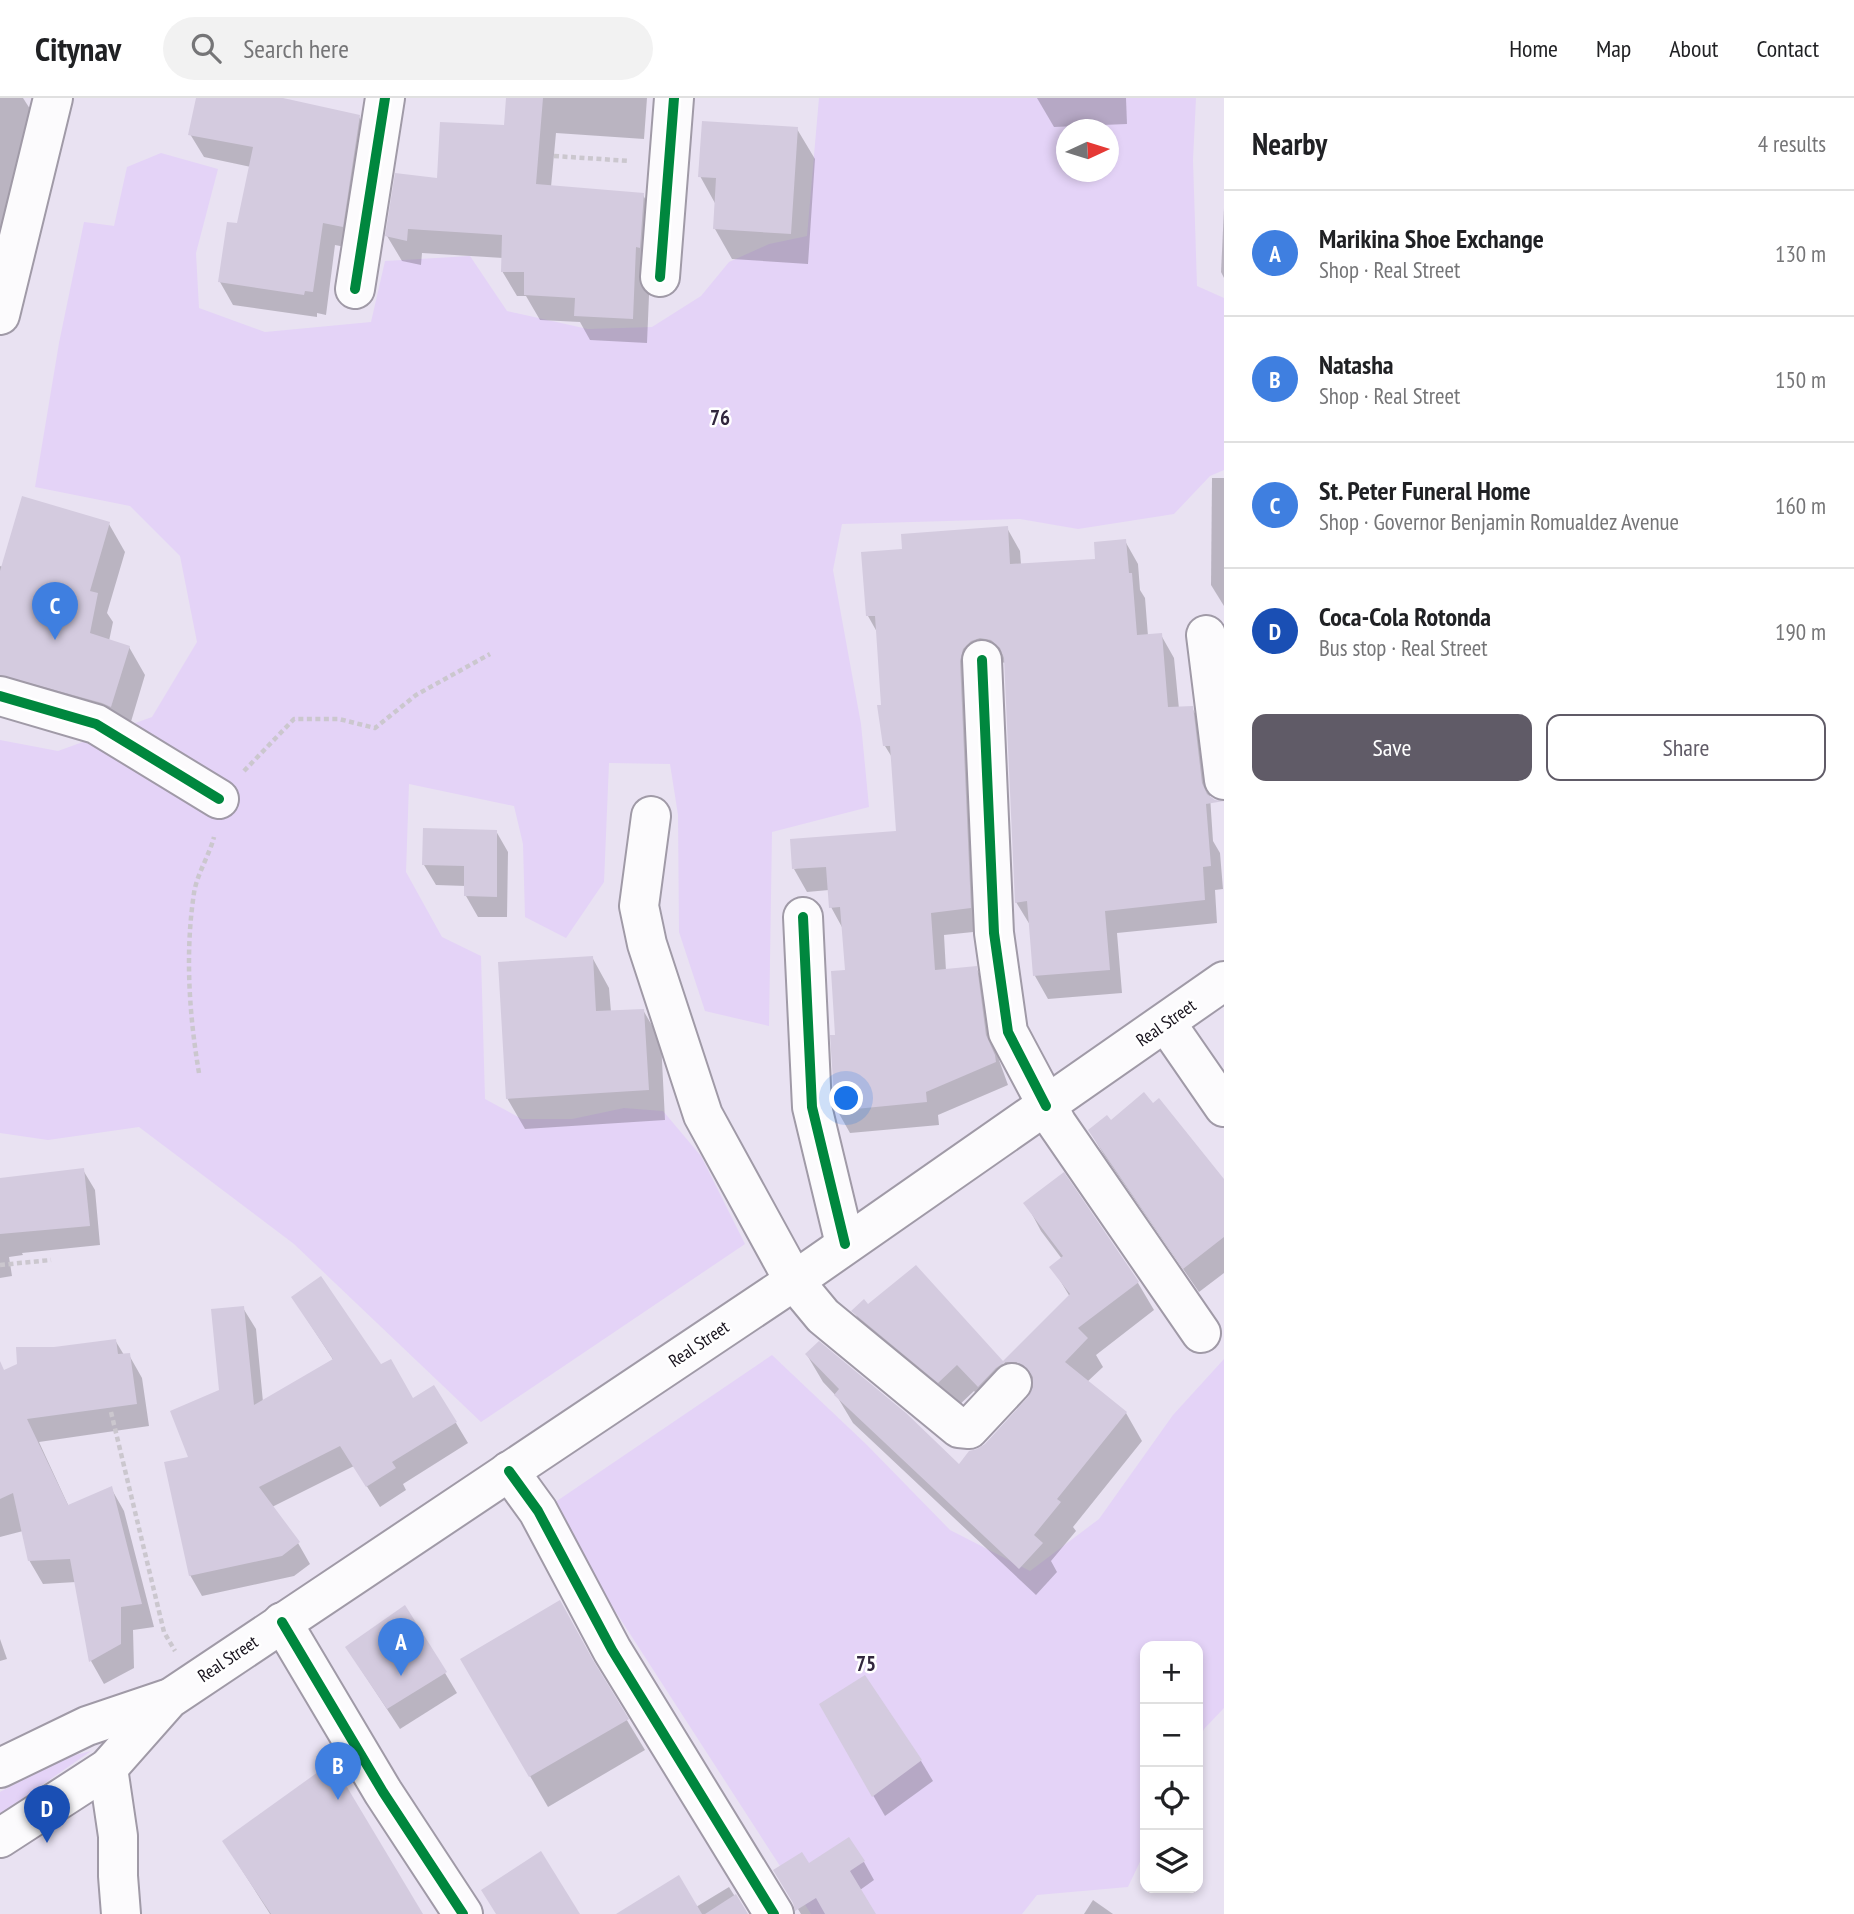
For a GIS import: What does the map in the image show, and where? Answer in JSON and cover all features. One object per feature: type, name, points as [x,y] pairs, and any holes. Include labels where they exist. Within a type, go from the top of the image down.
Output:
[{"type":"street","points":[[0,315],[53,98]]},
{"type":"street","points":[[355,289],[385,98]]},
{"type":"street","points":[[660,277],[674,98]]},
{"type":"street","points":[[1206,635],[1224,780]]},
{"type":"street","points":[[982,660],[994,933],[1008,1032],[1046,1106],[1201,1333]]},
{"type":"street","points":[[0,696],[96,724],[219,799]]},
{"type":"street","points":[[651,816],[639,906],[647,944],[703,1115],[793,1281],[823,1315],[959,1428],[969,1429],[1012,1383]]},
{"type":"street","points":[[803,917],[813,1107],[845,1244]]},
{"type":"street","name":"Real Street","points":[[0,1768],[87,1727],[181,1690],[793,1281],[1224,981]]},
{"type":"street","points":[[1166,1023],[1224,1107]]},
{"type":"street","points":[[509,1471],[538,1511],[612,1650],[774,1914]]},
{"type":"street","points":[[282,1622],[383,1792],[463,1914]]},
{"type":"street","name":"Real Street","points":[[0,1838],[108,1768],[181,1690]]},
{"type":"street","points":[[108,1768],[118,1836],[121,1914]]},
{"type":"path","points":[[554,156],[669,163]]},
{"type":"path","points":[[199,1073],[190,1023],[190,945],[194,891],[214,840],[219,799],[294,719],[339,719],[374,728],[416,695],[490,654]]},
{"type":"path","points":[[0,1265],[51,1260]]},
{"type":"path","points":[[111,1412],[164,1632],[181,1690]]},
{"type":"shaded area","points":[[819,98],[1196,98],[1193,160],[1197,286],[1224,298],[1224,470],[1210,476],[1174,514],[1078,529],[1020,519],[842,524],[833,570],[861,724],[869,807],[772,832],[769,1026],[705,1011],[679,932],[678,815],[670,764],[609,763],[604,882],[566,938],[525,917],[523,844],[514,806],[409,784],[406,872],[442,937],[481,956],[485,1099],[522,1119],[572,1119],[624,1108],[663,1111],[701,1156],[745,1244],[481,1422],[294,1244],[139,1127],[48,1140],[0,1133],[0,740],[58,751],[152,717],[197,642],[180,556],[130,506],[35,487],[59,343],[84,222],[114,226],[127,167],[161,153],[218,169],[196,253],[199,308],[265,332],[371,322],[385,261],[470,256],[507,311],[588,329],[652,327],[701,296],[729,262],[769,244],[807,236]]},
{"type":"shaded area","points":[[772,1355],[867,1445],[950,1530],[1030,1571],[1099,1519],[1173,1415],[1224,1359],[1224,1708],[1203,1731],[1203,1641],[1140,1641],[1140,1862],[1128,1887],[1037,1895],[1022,1914],[811,1914],[548,1507]]},
{"type":"shaded area","points":[[91,1751],[0,1814],[0,1792],[64,1758]]},
{"type":"building","points":[[196,98],[283,98],[360,115],[343,227],[323,223],[313,292],[305,291],[304,295],[218,282],[227,222],[237,223],[253,147],[188,135]]},
{"type":"building","points":[[506,98],[543,98],[536,184],[644,193],[640,248],[636,247],[633,319],[574,316],[575,298],[524,295],[524,272],[501,272],[502,235],[408,229],[407,241],[385,236],[395,173],[437,178],[440,122],[504,125]]},
{"type":"building","points":[[702,121],[798,127],[791,234],[713,229],[716,178],[698,177]]},
{"type":"building","points":[[22,496],[110,522],[90,591],[98,593],[90,633],[130,646],[111,707],[0,675],[0,571]]},
{"type":"building","points":[[1008,526],[1010,564],[1095,559],[1094,542],[1126,539],[1137,635],[1162,633],[1168,707],[1193,706],[1202,783],[1207,794],[1215,800],[1224,801],[1206,804],[1211,866],[1203,867],[1205,900],[1105,911],[1110,970],[1033,976],[1027,901],[1015,903],[1004,658],[1000,648],[991,640],[980,638],[971,641],[963,649],[960,661],[971,908],[931,913],[935,970],[977,966],[986,1035],[996,1062],[926,1092],[927,1102],[835,1111],[830,1035],[835,1035],[831,971],[845,970],[840,907],[829,908],[826,867],[792,869],[790,839],[896,831],[890,746],[883,746],[877,705],[881,705],[875,616],[866,616],[861,552],[902,549],[901,534]]},
{"type":"building","points":[[423,828],[497,830],[497,897],[464,896],[464,866],[422,865]]},
{"type":"building","points":[[593,956],[596,1011],[644,1009],[649,1090],[506,1099],[498,962]]},
{"type":"building","points":[[1144,1092],[1153,1103],[1159,1098],[1224,1179],[1224,1237],[1183,1269],[1088,1130],[1107,1115],[1111,1120]]},
{"type":"building","points":[[84,1168],[90,1226],[0,1234],[0,1178]]},
{"type":"building","points":[[1064,1172],[1139,1282],[1078,1328],[1088,1338],[1065,1362],[1127,1412],[1057,1499],[1061,1502],[1034,1535],[1043,1543],[1019,1569],[834,1395],[839,1389],[805,1354],[819,1341],[906,1413],[959,1464],[969,1451],[985,1444],[1028,1397],[1033,1387],[1033,1377],[1027,1368],[1016,1362],[1005,1362],[978,1387],[957,1365],[938,1383],[851,1311],[864,1299],[868,1304],[916,1265],[1003,1361],[1070,1294],[1049,1267],[1063,1256],[1023,1203]]},
{"type":"building","points":[[321,1276],[381,1364],[391,1359],[413,1398],[434,1385],[457,1422],[392,1462],[396,1468],[366,1487],[340,1446],[259,1487],[300,1542],[282,1556],[189,1576],[164,1462],[188,1457],[170,1411],[219,1390],[211,1309],[244,1306],[254,1405],[333,1359],[291,1297]]},
{"type":"building","points":[[116,1339],[118,1354],[130,1353],[137,1404],[27,1419],[68,1505],[112,1486],[142,1604],[121,1607],[121,1644],[89,1662],[70,1559],[28,1561],[13,1493],[0,1499],[0,1361],[4,1370],[17,1364],[16,1347],[54,1347]]},
{"type":"building","points":[[560,1600],[629,1719],[529,1777],[460,1659]]},
{"type":"building","points":[[405,1605],[447,1672],[387,1709],[345,1647]]},
{"type":"building","points":[[865,1675],[922,1760],[872,1797],[819,1704]]},
{"type":"building","points":[[332,1762],[423,1914],[271,1914],[222,1841]]},
{"type":"building","points":[[849,1837],[865,1861],[850,1871],[876,1914],[825,1914],[816,1898],[795,1911],[773,1870],[802,1852],[809,1863]]},
{"type":"building","points":[[541,1851],[580,1914],[496,1914],[481,1890]]},
{"type":"building","points":[[679,1875],[702,1914],[616,1914]]},
{"type":"building","points":[[736,1894],[748,1914],[705,1914]]},
{"type":"cycle path","points":[[355,289],[385,98]]},
{"type":"cycle path","points":[[660,277],[674,98]]},
{"type":"cycle path","points":[[982,660],[994,933],[1008,1032],[1046,1106]]},
{"type":"cycle path","points":[[0,696],[96,724],[219,799]]},
{"type":"cycle path","points":[[803,917],[812,1107],[845,1244]]},
{"type":"cycle path","points":[[509,1471],[538,1511],[612,1650],[774,1914]]},
{"type":"cycle path","points":[[282,1622],[383,1792],[463,1914]]},
{"type":"place","name":"St. Peter Funeral Home","points":[[55,640]]},
{"type":"place","name":"Marikina Shoe Exchange","points":[[401,1676]]},
{"type":"place","name":"Natasha","points":[[338,1800]]},
{"type":"place","name":"Coca-Cola Rotonda","points":[[47,1843]]},
{"type":"district","name":"76","points":[[720,418]]},
{"type":"district","name":"75","points":[[866,1664]]}]
